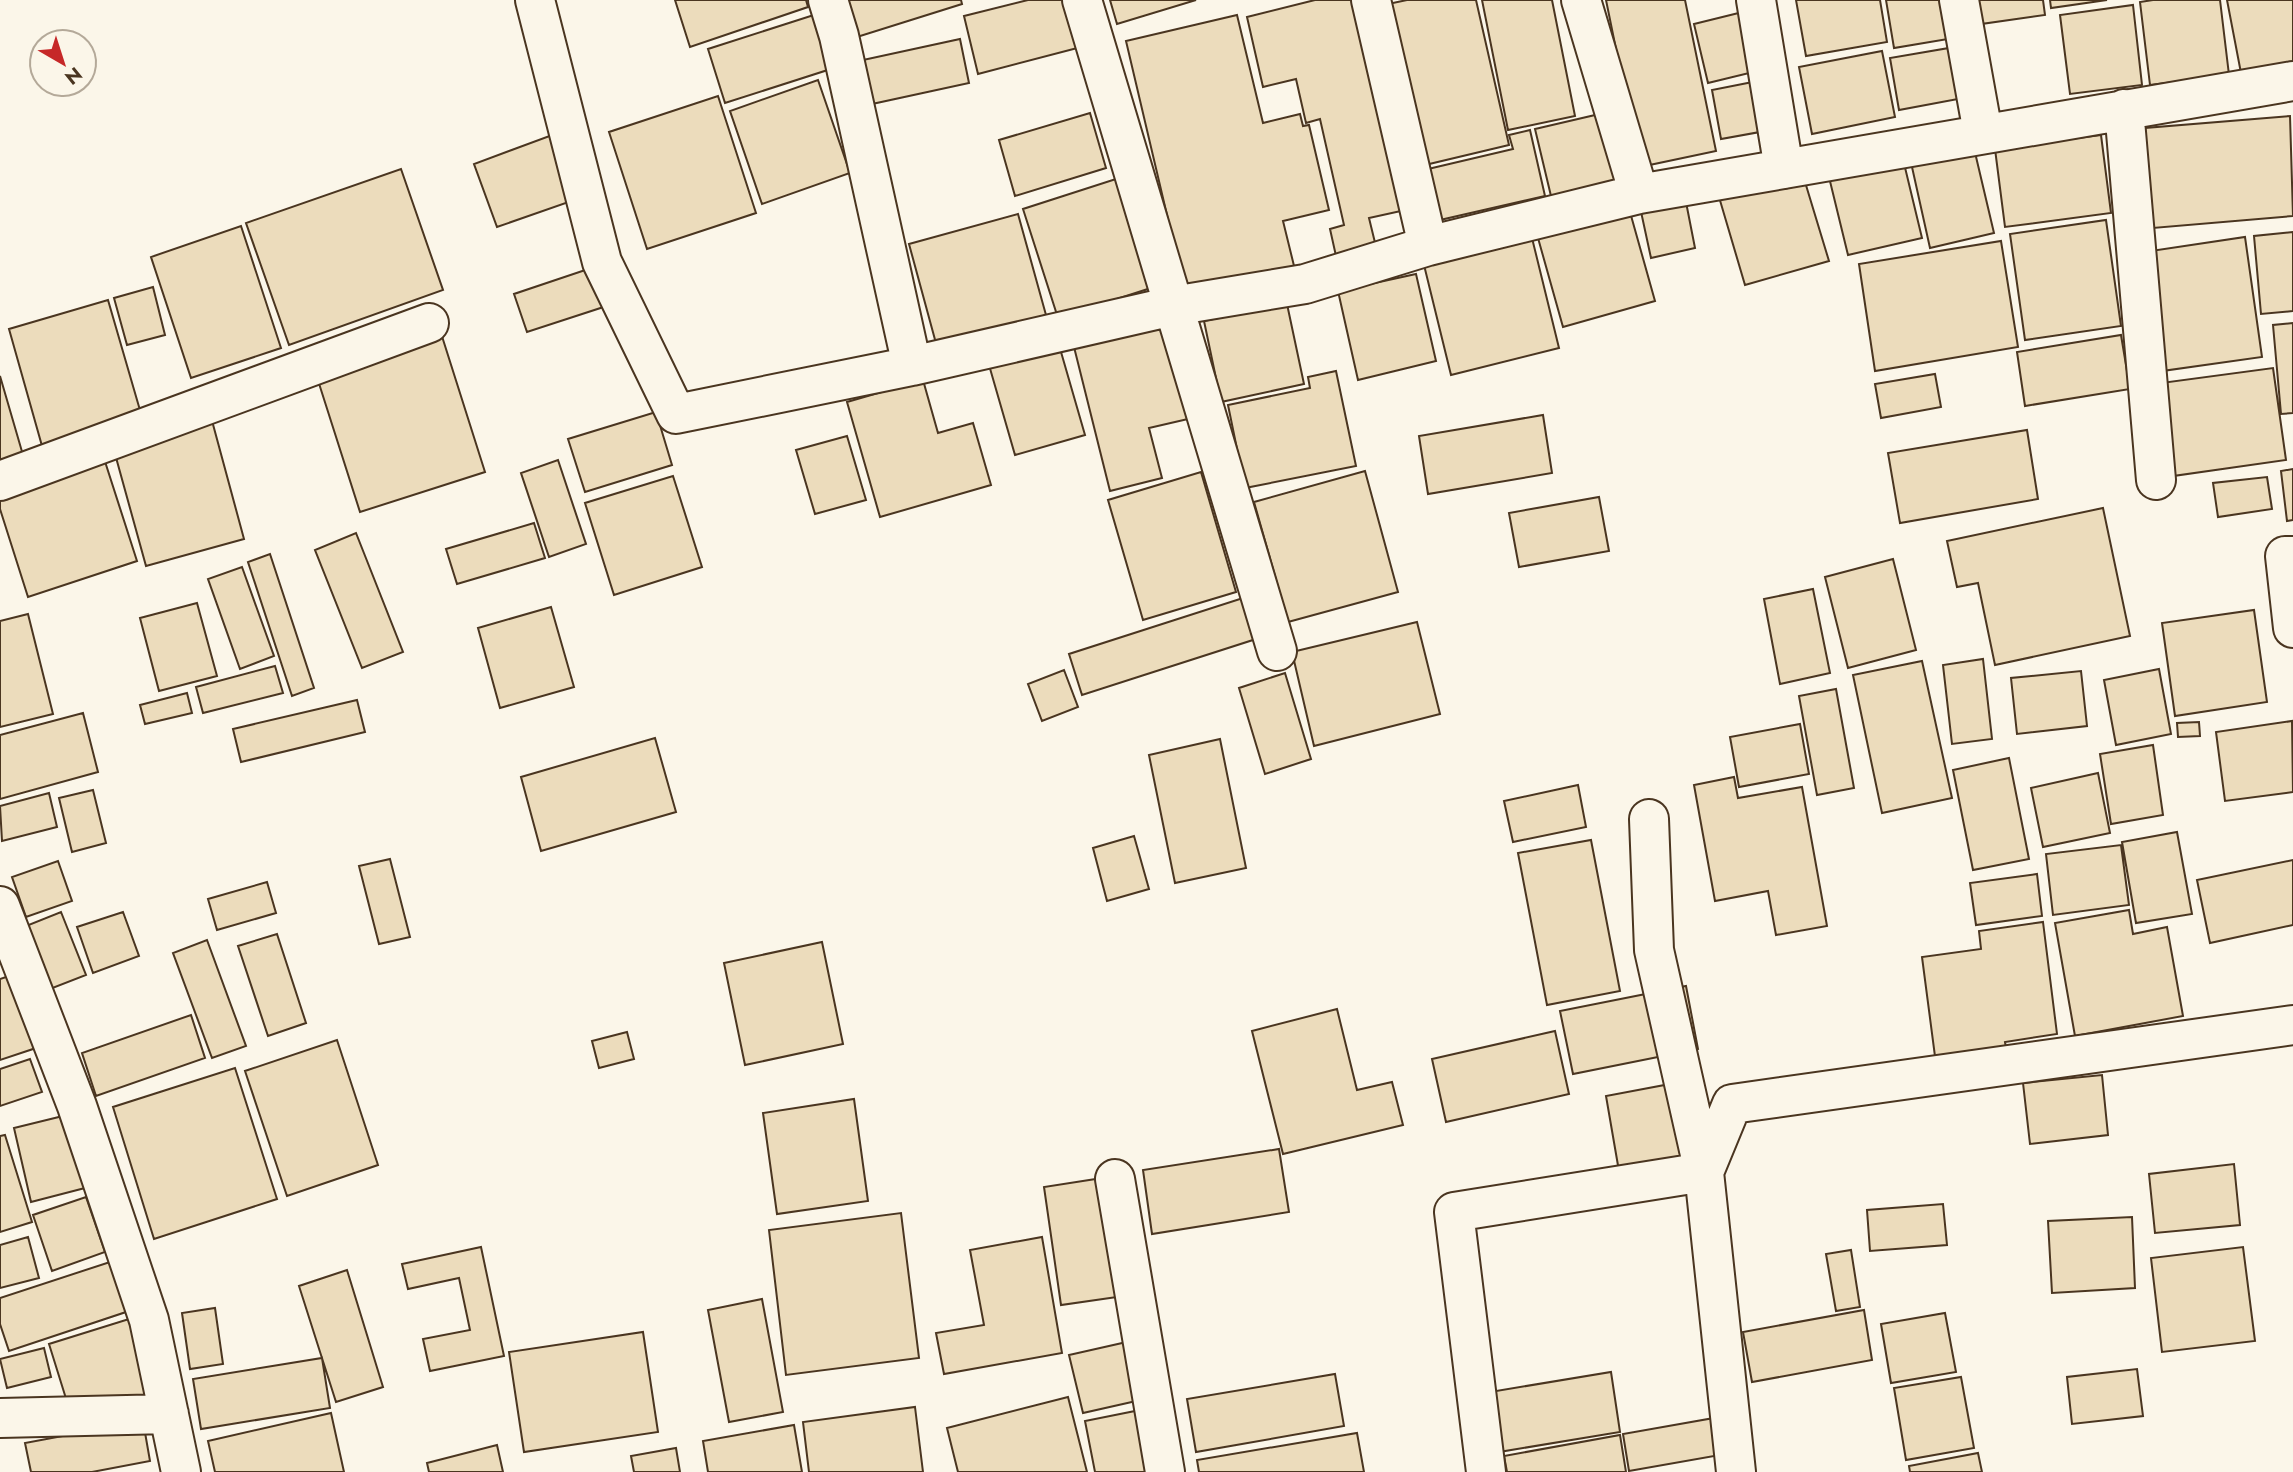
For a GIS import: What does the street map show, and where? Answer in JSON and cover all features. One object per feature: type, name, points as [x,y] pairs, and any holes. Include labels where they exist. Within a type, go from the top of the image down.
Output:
[{"type":"street","points":[[534,0],[602,262],[676,414],[912,366],[1173,306],[1305,284],[1428,246],[1639,194],[2293,81]]},
{"type":"street","points":[[828,0],[839,36],[912,366]]},
{"type":"street","points":[[1082,0],[1277,651]]},
{"type":"street","points":[[1371,0],[1428,246]]},
{"type":"street","points":[[1581,0],[1639,194]]},
{"type":"street","points":[[1756,0],[1784,169]]},
{"type":"street","points":[[1959,0],[1983,133]]},
{"type":"street","points":[[2124,109],[2156,480]]},
{"type":"street","points":[[0,481],[429,323]]},
{"type":"street","points":[[2293,556],[2285,556],[2293,628]]},
{"type":"street","points":[[1650,820],[1654,950],[1704,1172],[1736,1472]]},
{"type":"street","points":[[0,906],[77,1105],[149,1320],[181,1472]]},
{"type":"street","points":[[1704,1172],[1732,1104],[2293,1025]]},
{"type":"street","points":[[1486,1472],[1454,1212],[1704,1172]]},
{"type":"street","points":[[1115,1179],[1165,1472]]},
{"type":"street","points":[[0,1418],[169,1414]]},
{"type":"building","points":[[675,0],[806,0],[808,7],[690,47]]},
{"type":"building","points":[[961,0],[962,4],[857,37],[846,1]]},
{"type":"building","points":[[1028,0],[1074,0],[1085,46],[978,74],[964,16]]},
{"type":"building","points":[[1110,0],[1196,0],[1117,24]]},
{"type":"building","points":[[1315,0],[1361,0],[1410,209],[1369,218],[1378,255],[1338,265],[1330,229],[1344,225],[1320,119],[1306,123],[1296,79],[1263,87],[1247,17]]},
{"type":"building","points":[[1407,0],[1476,0],[1509,145],[1425,165],[1388,4]]},
{"type":"building","points":[[1482,0],[1552,0],[1575,116],[1508,130]]},
{"type":"building","points":[[1606,0],[1685,0],[1716,151],[1640,167]]},
{"type":"building","points":[[1796,0],[1880,0],[1887,42],[1806,56]]},
{"type":"building","points":[[1886,0],[1947,0],[1954,38],[1894,48]]},
{"type":"building","points":[[1971,0],[2043,0],[2045,15],[1974,25]]},
{"type":"building","points":[[2050,0],[2107,0],[2051,8]]},
{"type":"building","points":[[2220,0],[2229,75],[2150,85],[2140,2]]},
{"type":"building","points":[[2227,0],[2293,0],[2293,63],[2241,73]]},
{"type":"building","points":[[2133,5],[2142,85],[2070,94],[2060,15]]},
{"type":"building","points":[[1767,6],[1782,65],[1708,83],[1694,24]]},
{"type":"building","points":[[820,13],[837,67],[725,103],[708,49]]},
{"type":"building","points":[[1237,15],[1263,123],[1300,114],[1303,126],[1309,125],[1329,210],[1283,221],[1296,274],[1187,300],[1126,41]]},
{"type":"building","points":[[960,39],[969,83],[872,104],[863,60]]},
{"type":"building","points":[[1949,48],[1958,99],[1899,110],[1890,58]]},
{"type":"building","points":[[1882,51],[1895,117],[1812,134],[1799,67]]},
{"type":"building","points":[[1773,78],[1782,128],[1721,139],[1712,90]]},
{"type":"building","points":[[818,80],[850,173],[762,204],[730,111]]},
{"type":"building","points":[[718,96],[756,213],[647,249],[609,132]]},
{"type":"building","points":[[1608,112],[1624,179],[1551,196],[1535,129]]},
{"type":"building","points":[[1090,113],[1106,168],[1015,196],[999,140]]},
{"type":"building","points":[[2290,116],[2293,216],[2153,228],[2145,128]]},
{"type":"building","points":[[1530,130],[1545,196],[1440,220],[1428,169],[1513,149],[1509,135]]},
{"type":"building","points":[[563,131],[586,196],[497,227],[474,164]]},
{"type":"building","points":[[2101,135],[2111,213],[2005,227],[1995,149]]},
{"type":"building","points":[[1973,144],[1994,233],[1930,248],[1910,158]]},
{"type":"building","points":[[1902,155],[1922,238],[1848,255],[1828,173]]},
{"type":"building","points":[[401,169],[443,290],[289,345],[246,223]]},
{"type":"building","points":[[1802,172],[1829,261],[1745,285],[1719,197]]},
{"type":"building","points":[[1119,178],[1154,287],[1058,318],[1023,209]]},
{"type":"building","points":[[1685,197],[1695,248],[1651,258],[1640,207]]},
{"type":"building","points":[[1630,212],[1655,301],[1563,327],[1538,238]]},
{"type":"building","points":[[1018,214],[1046,315],[937,347],[909,244]]},
{"type":"building","points":[[2106,220],[2121,326],[2025,340],[2010,234]]},
{"type":"building","points":[[241,226],[281,348],[191,378],[151,257]]},
{"type":"building","points":[[2293,232],[2293,311],[2261,314],[2254,236]]},
{"type":"building","points":[[2245,237],[2262,357],[2162,371],[2144,252]]},
{"type":"building","points":[[1532,238],[1559,348],[1451,375],[1424,265]]},
{"type":"building","points":[[2001,241],[2018,347],[1875,371],[1859,264]]},
{"type":"building","points":[[612,261],[625,300],[527,332],[514,294]]},
{"type":"building","points":[[1416,274],[1436,361],[1358,380],[1338,291]]},
{"type":"building","points":[[153,287],[165,335],[127,345],[114,298]]},
{"type":"building","points":[[108,300],[144,424],[44,453],[9,329]]},
{"type":"building","points":[[1287,304],[1304,384],[1221,402],[1204,321]]},
{"type":"building","points":[[2293,323],[2293,413],[2281,414],[2273,325]]},
{"type":"building","points":[[1164,324],[1188,419],[1149,428],[1162,478],[1110,491],[1074,347]]},
{"type":"building","points":[[440,330],[485,472],[360,512],[315,371]]},
{"type":"building","points":[[2121,335],[2130,389],[2025,406],[2017,352]]},
{"type":"building","points":[[1059,345],[1085,435],[1015,455],[989,365]]},
{"type":"building","points":[[2273,368],[2286,460],[2173,476],[2161,383]]},
{"type":"building","points":[[1336,371],[1356,466],[1245,488],[1228,405],[1310,388],[1308,377]]},
{"type":"building","points":[[1935,374],[1941,407],[1881,418],[1875,384]]},
{"type":"building","points":[[0,376],[23,455],[0,462]]},
{"type":"building","points":[[923,380],[938,433],[973,423],[991,485],[880,517],[847,402]]},
{"type":"building","points":[[656,412],[672,465],[585,492],[568,439]]},
{"type":"building","points":[[1543,415],[1552,473],[1428,494],[1419,436]]},
{"type":"building","points":[[211,417],[244,539],[146,566],[112,443]]},
{"type":"building","points":[[2027,430],[2038,499],[1900,523],[1888,453]]},
{"type":"building","points":[[847,436],[866,500],[815,514],[796,450]]},
{"type":"building","points":[[100,446],[137,561],[28,597],[0,509],[0,478]]},
{"type":"building","points":[[558,460],[586,544],[549,557],[521,473]]},
{"type":"building","points":[[2293,469],[2293,520],[2287,521],[2281,471]]},
{"type":"building","points":[[1365,471],[1398,592],[1288,622],[1254,502]]},
{"type":"building","points":[[1201,472],[1236,592],[1143,620],[1108,500]]},
{"type":"building","points":[[673,476],[702,567],[614,595],[585,503]]},
{"type":"building","points":[[2267,477],[2272,509],[2218,517],[2213,483]]},
{"type":"building","points":[[1599,497],[1609,551],[1519,567],[1509,513]]},
{"type":"building","points":[[2103,508],[2130,636],[1995,665],[1978,583],[1957,587],[1947,541]]},
{"type":"building","points":[[534,523],[545,558],[457,584],[446,549]]},
{"type":"building","points":[[356,533],[403,652],[362,668],[315,550]]},
{"type":"building","points":[[270,554],[314,688],[292,696],[248,562]]},
{"type":"building","points":[[1893,559],[1916,650],[1848,668],[1825,577]]},
{"type":"building","points":[[242,567],[274,656],[240,669],[208,579]]},
{"type":"building","points":[[1813,589],[1830,673],[1780,684],[1764,599]]},
{"type":"building","points":[[1243,598],[1256,639],[1082,695],[1069,654]]},
{"type":"building","points":[[197,603],[217,676],[159,691],[140,618]]},
{"type":"building","points":[[551,607],[574,687],[500,708],[478,628]]},
{"type":"building","points":[[2254,610],[2267,702],[2175,716],[2162,623]]},
{"type":"building","points":[[28,614],[53,714],[0,727],[0,621]]},
{"type":"building","points":[[1417,622],[1440,714],[1314,746],[1292,652]]},
{"type":"building","points":[[1983,659],[1992,739],[1952,744],[1943,665]]},
{"type":"building","points":[[1922,661],[1952,798],[1882,813],[1853,675]]},
{"type":"building","points":[[275,666],[283,693],[203,713],[196,687]]},
{"type":"building","points":[[2159,669],[2171,734],[2116,745],[2104,680]]},
{"type":"building","points":[[1064,670],[1078,707],[1042,721],[1028,684]]},
{"type":"building","points":[[2081,671],[2087,726],[2017,734],[2011,678]]},
{"type":"building","points":[[1285,673],[1311,759],[1265,774],[1239,688]]},
{"type":"building","points":[[1836,689],[1854,788],[1817,795],[1799,696]]},
{"type":"building","points":[[187,693],[192,713],[145,724],[140,705]]},
{"type":"building","points":[[357,700],[365,732],[241,762],[233,729]]},
{"type":"building","points":[[83,713],[98,772],[0,799],[0,735]]},
{"type":"building","points":[[2292,721],[2293,792],[2225,801],[2216,732]]},
{"type":"building","points":[[2199,722],[2200,736],[2178,737],[2177,723]]},
{"type":"building","points":[[1800,724],[1809,774],[1739,787],[1730,737]]},
{"type":"building","points":[[655,738],[676,812],[541,851],[521,777]]},
{"type":"building","points":[[1220,739],[1246,868],[1175,883],[1149,755]]},
{"type":"building","points":[[2153,745],[2163,815],[2111,824],[2100,754]]},
{"type":"building","points":[[2009,758],[2029,859],[1973,870],[1953,770]]},
{"type":"building","points":[[2098,773],[2110,833],[2043,847],[2031,788]]},
{"type":"building","points":[[1734,777],[1738,798],[1802,787],[1827,926],[1776,935],[1768,891],[1715,901],[1694,785]]},
{"type":"building","points":[[1578,785],[1586,827],[1513,842],[1504,801]]},
{"type":"building","points":[[93,790],[106,843],[72,852],[59,798]]},
{"type":"building","points":[[49,793],[57,827],[2,841],[0,806]]},
{"type":"building","points":[[2177,832],[2192,914],[2136,923],[2122,842]]},
{"type":"building","points":[[1134,836],[1149,889],[1107,901],[1093,848]]},
{"type":"building","points":[[1591,840],[1620,991],[1547,1005],[1518,853]]},
{"type":"building","points":[[2121,845],[2129,905],[2053,915],[2046,854]]},
{"type":"building","points":[[390,859],[410,937],[379,944],[359,866]]},
{"type":"building","points":[[2293,860],[2293,925],[2210,943],[2197,880]]},
{"type":"building","points":[[58,861],[72,901],[26,917],[12,877]]},
{"type":"building","points":[[2037,874],[2042,916],[1976,925],[1970,883]]},
{"type":"building","points":[[267,882],[276,913],[217,930],[208,899]]},
{"type":"building","points":[[2129,910],[2133,934],[2167,927],[2183,1016],[2075,1036],[2055,923]]},
{"type":"building","points":[[61,912],[86,975],[50,989],[26,926]]},
{"type":"building","points":[[123,912],[139,956],[93,973],[77,927]]},
{"type":"building","points":[[2043,922],[2057,1034],[2005,1042],[2007,1054],[1936,1064],[1922,957],[1981,949],[1979,931]]},
{"type":"building","points":[[277,934],[306,1023],[268,1036],[238,946]]},
{"type":"building","points":[[207,940],[246,1046],[212,1058],[173,953]]},
{"type":"building","points":[[822,942],[843,1044],[745,1065],[724,963]]},
{"type":"building","points":[[12,975],[36,1048],[0,1060],[0,979]]},
{"type":"building","points":[[1686,986],[1698,1049],[1573,1074],[1560,1011]]},
{"type":"building","points":[[1337,1009],[1357,1090],[1392,1082],[1403,1125],[1283,1154],[1252,1031]]},
{"type":"building","points":[[191,1015],[205,1058],[96,1096],[82,1053]]},
{"type":"building","points":[[1555,1031],[1569,1094],[1446,1122],[1432,1059]]},
{"type":"building","points":[[627,1032],[634,1059],[599,1068],[592,1041]]},
{"type":"building","points":[[337,1040],[378,1165],[287,1196],[245,1071]]},
{"type":"building","points":[[30,1059],[42,1092],[0,1106],[0,1069]]},
{"type":"building","points":[[235,1068],[277,1199],[154,1239],[113,1107]]},
{"type":"building","points":[[2102,1075],[2108,1135],[2030,1144],[2023,1083]]},
{"type":"building","points":[[1670,1084],[1684,1165],[1620,1177],[1606,1096]]},
{"type":"building","points":[[854,1099],[868,1201],[777,1214],[763,1113]]},
{"type":"building","points":[[67,1115],[85,1188],[31,1202],[14,1128]]},
{"type":"building","points":[[5,1135],[32,1222],[0,1232],[0,1136]]},
{"type":"building","points":[[1279,1149],[1289,1212],[1152,1234],[1143,1170]]},
{"type":"building","points":[[2234,1164],[2240,1225],[2155,1233],[2149,1174]]},
{"type":"building","points":[[1128,1174],[1145,1293],[1061,1305],[1044,1187]]},
{"type":"building","points":[[86,1197],[105,1252],[52,1271],[33,1215]]},
{"type":"building","points":[[1943,1204],[1947,1245],[1870,1251],[1867,1210]]},
{"type":"building","points":[[901,1213],[919,1358],[786,1375],[769,1230]]},
{"type":"building","points":[[2132,1217],[2135,1288],[2052,1293],[2048,1221]]},
{"type":"building","points":[[28,1237],[39,1278],[0,1288],[0,1245]]},
{"type":"building","points":[[1042,1237],[1062,1353],[944,1374],[936,1333],[984,1325],[970,1250]]},
{"type":"building","points":[[481,1247],[504,1356],[430,1371],[423,1339],[470,1330],[459,1278],[408,1289],[402,1264]]},
{"type":"building","points":[[2243,1247],[2255,1341],[2162,1352],[2151,1258]]},
{"type":"building","points":[[1851,1250],[1860,1307],[1836,1311],[1826,1254]]},
{"type":"building","points":[[110,1262],[126,1312],[9,1351],[0,1324],[0,1298]]},
{"type":"building","points":[[347,1270],[383,1387],[336,1402],[299,1286]]},
{"type":"building","points":[[762,1299],[783,1412],[729,1422],[708,1310]]},
{"type":"building","points":[[215,1308],[223,1364],[190,1369],[182,1313]]},
{"type":"building","points":[[1864,1310],[1872,1360],[1752,1382],[1743,1332]]},
{"type":"building","points":[[1945,1313],[1956,1372],[1891,1383],[1881,1324]]},
{"type":"building","points":[[129,1319],[152,1397],[73,1421],[49,1344]]},
{"type":"building","points":[[643,1332],[658,1432],[524,1452],[509,1352]]},
{"type":"building","points":[[1140,1339],[1154,1397],[1083,1413],[1069,1355]]},
{"type":"building","points":[[44,1348],[51,1377],[7,1388],[0,1359]]},
{"type":"building","points":[[322,1358],[330,1408],[201,1429],[193,1379]]},
{"type":"building","points":[[2137,1369],[2143,1416],[2072,1424],[2067,1377]]},
{"type":"building","points":[[1611,1372],[1620,1432],[1499,1452],[1490,1392]]},
{"type":"building","points":[[1335,1374],[1344,1426],[1196,1452],[1187,1399]]},
{"type":"building","points":[[1961,1377],[1974,1448],[1906,1460],[1894,1388]]},
{"type":"building","points":[[1068,1397],[1087,1472],[958,1472],[947,1428]]},
{"type":"building","points":[[1165,1405],[1178,1472],[1095,1472],[1085,1421]]},
{"type":"building","points":[[915,1407],[923,1472],[809,1472],[803,1422]]},
{"type":"building","points":[[331,1413],[344,1472],[215,1472],[208,1441]]},
{"type":"building","points":[[1714,1418],[1720,1455],[1629,1471],[1623,1434]]},
{"type":"building","points":[[143,1421],[150,1461],[92,1472],[31,1472],[25,1443]]},
{"type":"building","points":[[794,1425],[802,1472],[708,1472],[703,1441]]},
{"type":"building","points":[[1357,1433],[1364,1472],[1199,1472],[1197,1460]]},
{"type":"building","points":[[1620,1435],[1626,1472],[1507,1472],[1504,1456]]},
{"type":"building","points":[[497,1445],[503,1472],[429,1472],[427,1463]]},
{"type":"building","points":[[676,1448],[680,1472],[634,1472],[631,1456]]},
{"type":"building","points":[[1978,1453],[1982,1472],[1910,1472],[1909,1466]]}]
